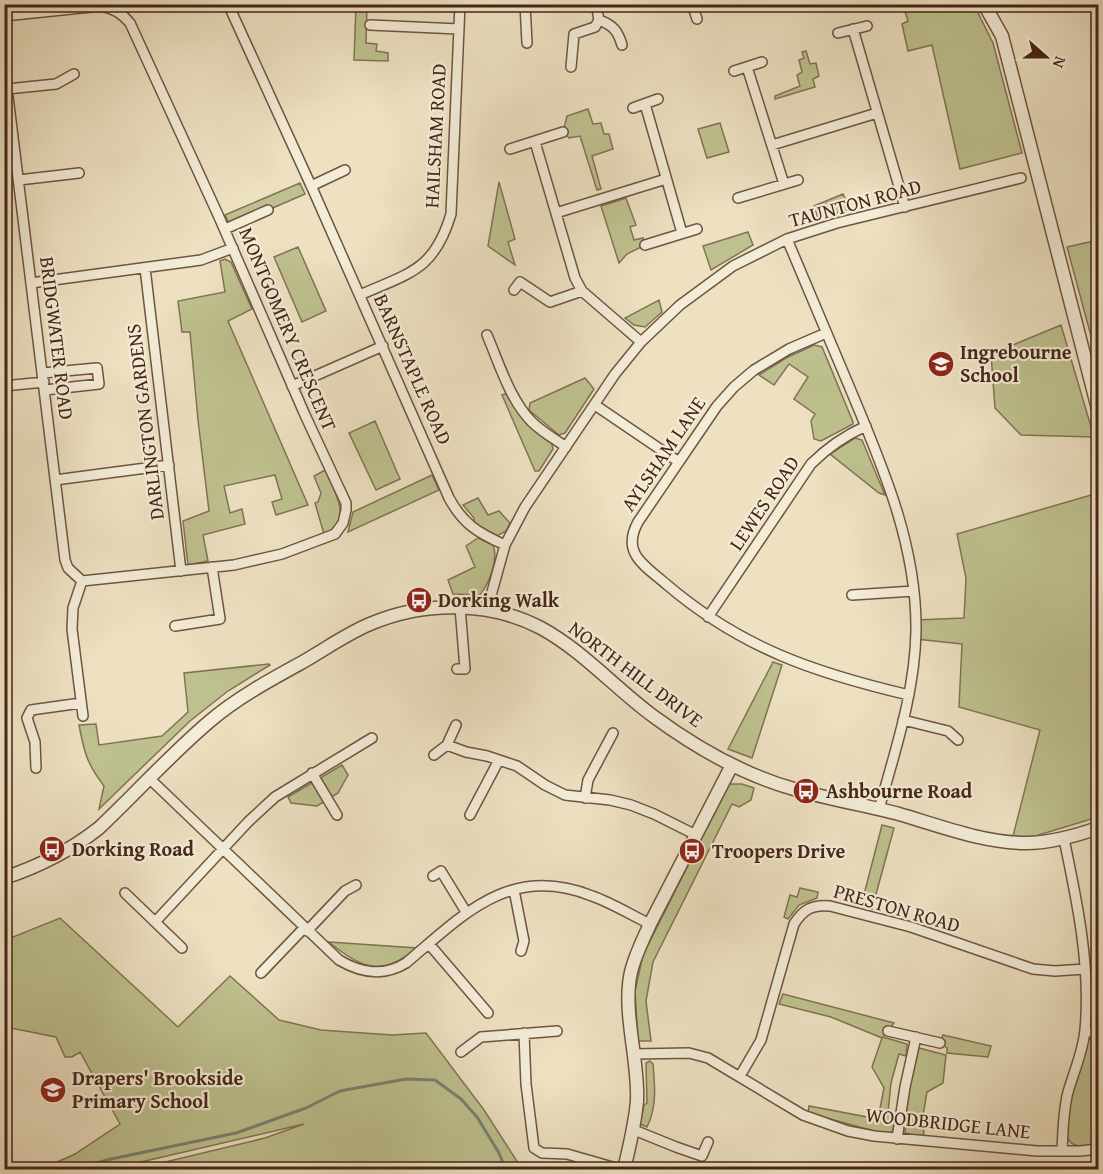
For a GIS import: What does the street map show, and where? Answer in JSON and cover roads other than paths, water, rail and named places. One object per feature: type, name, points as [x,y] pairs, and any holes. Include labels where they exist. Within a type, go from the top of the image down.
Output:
[{"type":"street","name":"BARNSTAPLE ROAD","points":[[228,4],[458,514],[483,536],[505,544]]},
{"type":"street","name":"HAILSHAM ROAD","points":[[360,295],[424,264],[435,251],[447,226],[451,214],[460,4]]},
{"type":"street","points":[[525,4],[527,43]]},
{"type":"street","points":[[571,67],[574,34],[595,27],[599,20],[596,4]]},
{"type":"street","points":[[692,4],[697,19]]},
{"type":"street","points":[[984,4],[1002,36],[1098,409]]},
{"type":"street","name":"MONTGOMERY CRESCENT","points":[[4,16],[95,6],[107,7],[122,14],[134,30],[346,503],[343,523],[335,534],[282,554],[234,565],[82,581]]},
{"type":"street","points":[[599,20],[608,23],[618,31],[622,45]]},
{"type":"street","points":[[370,25],[459,29]]},
{"type":"street","points":[[838,33],[867,26]]},
{"type":"street","points":[[854,29],[905,207]]},
{"type":"street","points":[[734,71],[762,62]]},
{"type":"street","name":"BRIDGWATER ROAD","points":[[4,64],[65,560],[68,568],[82,581]]},
{"type":"street","points":[[747,67],[784,184]]},
{"type":"street","points":[[7,89],[56,84],[74,74]]},
{"type":"street","points":[[633,108],[658,99]]},
{"type":"street","points":[[645,104],[682,233]]},
{"type":"street","points":[[772,145],[877,113]]},
{"type":"street","points":[[510,149],[563,132]]},
{"type":"street","points":[[535,142],[574,278],[582,291],[641,342]]},
{"type":"street","points":[[311,186],[345,170]]},
{"type":"street","points":[[19,180],[80,172]]},
{"type":"street","name":"TAUNTON ROAD","points":[[487,610],[505,544],[525,507],[615,374],[641,342],[680,305],[733,266],[787,239],[837,223],[1021,178]]},
{"type":"street","points":[[556,213],[666,179]]},
{"type":"street","points":[[738,198],[798,180]]},
{"type":"street","points":[[225,229],[268,210]]},
{"type":"street","points":[[645,245],[697,229]]},
{"type":"street","points":[[787,239],[866,426],[893,496],[907,546],[914,591],[916,633],[909,695],[879,809]]},
{"type":"street","points":[[32,283],[201,260],[232,248]]},
{"type":"street","name":"DARLINGTON GARDENS","points":[[145,268],[181,571]]},
{"type":"street","points":[[514,290],[520,282],[550,302],[582,291]]},
{"type":"street","name":"AYLSHAM LANE","points":[[826,333],[789,349],[754,370],[717,406],[632,532],[632,548],[636,558],[651,572],[708,617],[777,655],[820,672],[909,695]]},
{"type":"street","points":[[486,334],[513,393],[527,417],[566,447]]},
{"type":"street","points":[[292,386],[383,346]]},
{"type":"street","points":[[4,386],[44,382],[99,384],[97,368],[44,382]]},
{"type":"street","points":[[595,405],[678,462]]},
{"type":"street","name":"LEWES ROAD","points":[[708,617],[812,464],[826,448],[866,426]]},
{"type":"street","points":[[55,480],[169,465]]},
{"type":"street","points":[[175,626],[220,619],[212,567]]},
{"type":"street","points":[[82,581],[73,608],[72,629],[83,716]]},
{"type":"street","points":[[852,595],[914,591]]},
{"type":"street","points":[[457,669],[465,669],[460,607]]},
{"type":"street","name":"NORTH HILL DRIVE","points":[[4,878],[34,868],[67,852],[83,841],[211,720],[242,697],[370,624],[432,608],[460,607],[487,610],[516,617],[549,633],[570,646],[653,716],[685,738],[732,765],[794,789],[993,840],[1028,843],[1064,839],[1098,828]]},
{"type":"street","points":[[36,768],[35,742],[27,718],[31,710],[81,704]]},
{"type":"street","points":[[903,720],[948,731],[958,740]]},
{"type":"street","points":[[434,755],[447,745],[456,725]]},
{"type":"street","points":[[585,798],[588,780],[613,733]]},
{"type":"street","points":[[155,922],[275,797],[372,738]]},
{"type":"street","points":[[447,745],[517,766],[530,776],[565,795],[631,805],[654,813],[696,834]]},
{"type":"street","points":[[470,815],[499,760]]},
{"type":"street","points":[[524,1033],[526,1084],[534,1148],[542,1153],[567,1154],[623,1170],[634,1130],[637,1085],[629,996],[631,973],[650,924],[732,765]]},
{"type":"street","points":[[312,773],[337,815]]},
{"type":"street","points":[[150,779],[305,929],[339,960],[353,968],[378,973],[397,969],[466,912],[494,897],[514,890],[545,886],[581,892],[650,924]]},
{"type":"street","points":[[1062,1151],[1063,1121],[1068,1093],[1085,1031],[1086,991],[1079,920],[1064,839]]},
{"type":"street","points":[[433,876],[441,871],[466,912]]},
{"type":"street","points":[[261,973],[345,891],[356,885]]},
{"type":"street","points":[[514,890],[524,941],[521,951]]},
{"type":"street","points":[[125,893],[182,948]]},
{"type":"street","name":"PRESTON ROAD","points":[[740,1076],[761,1040],[794,924],[801,913],[808,908],[821,905],[830,906],[912,927],[1033,969],[1055,971],[1085,969]]},
{"type":"street","points":[[429,944],[488,1013]]},
{"type":"street","points":[[461,1052],[481,1037],[557,1031]]},
{"type":"street","points":[[888,1031],[940,1043]]},
{"type":"street","points":[[1085,1031],[1098,1033]]},
{"type":"street","points":[[897,1138],[916,1037]]},
{"type":"street","name":"WOODBRIDGE LANE","points":[[634,1054],[689,1053],[708,1058],[802,1114],[848,1131],[897,1138],[1029,1150],[1098,1149]]},
{"type":"street","points":[[634,1130],[676,1148],[702,1156],[708,1142]]},
{"type":"waterway","points":[[70,1170],[111,1159],[236,1133],[306,1108],[340,1091],[406,1079],[435,1080],[461,1099],[477,1117],[499,1153],[506,1170]]},
{"type":"place","name":"Ingrebourne School","points":[[941,364]]},
{"type":"place","name":"Dorking Walk","points":[[419,600]]},
{"type":"place","name":"Ashbourne Road","points":[[806,791]]},
{"type":"place","name":"Dorking Road","points":[[52,849]]},
{"type":"place","name":"Troopers Drive","points":[[692,851]]},
{"type":"place","name":"Drapers' Brookside Primary School","points":[[53,1090]]}]
